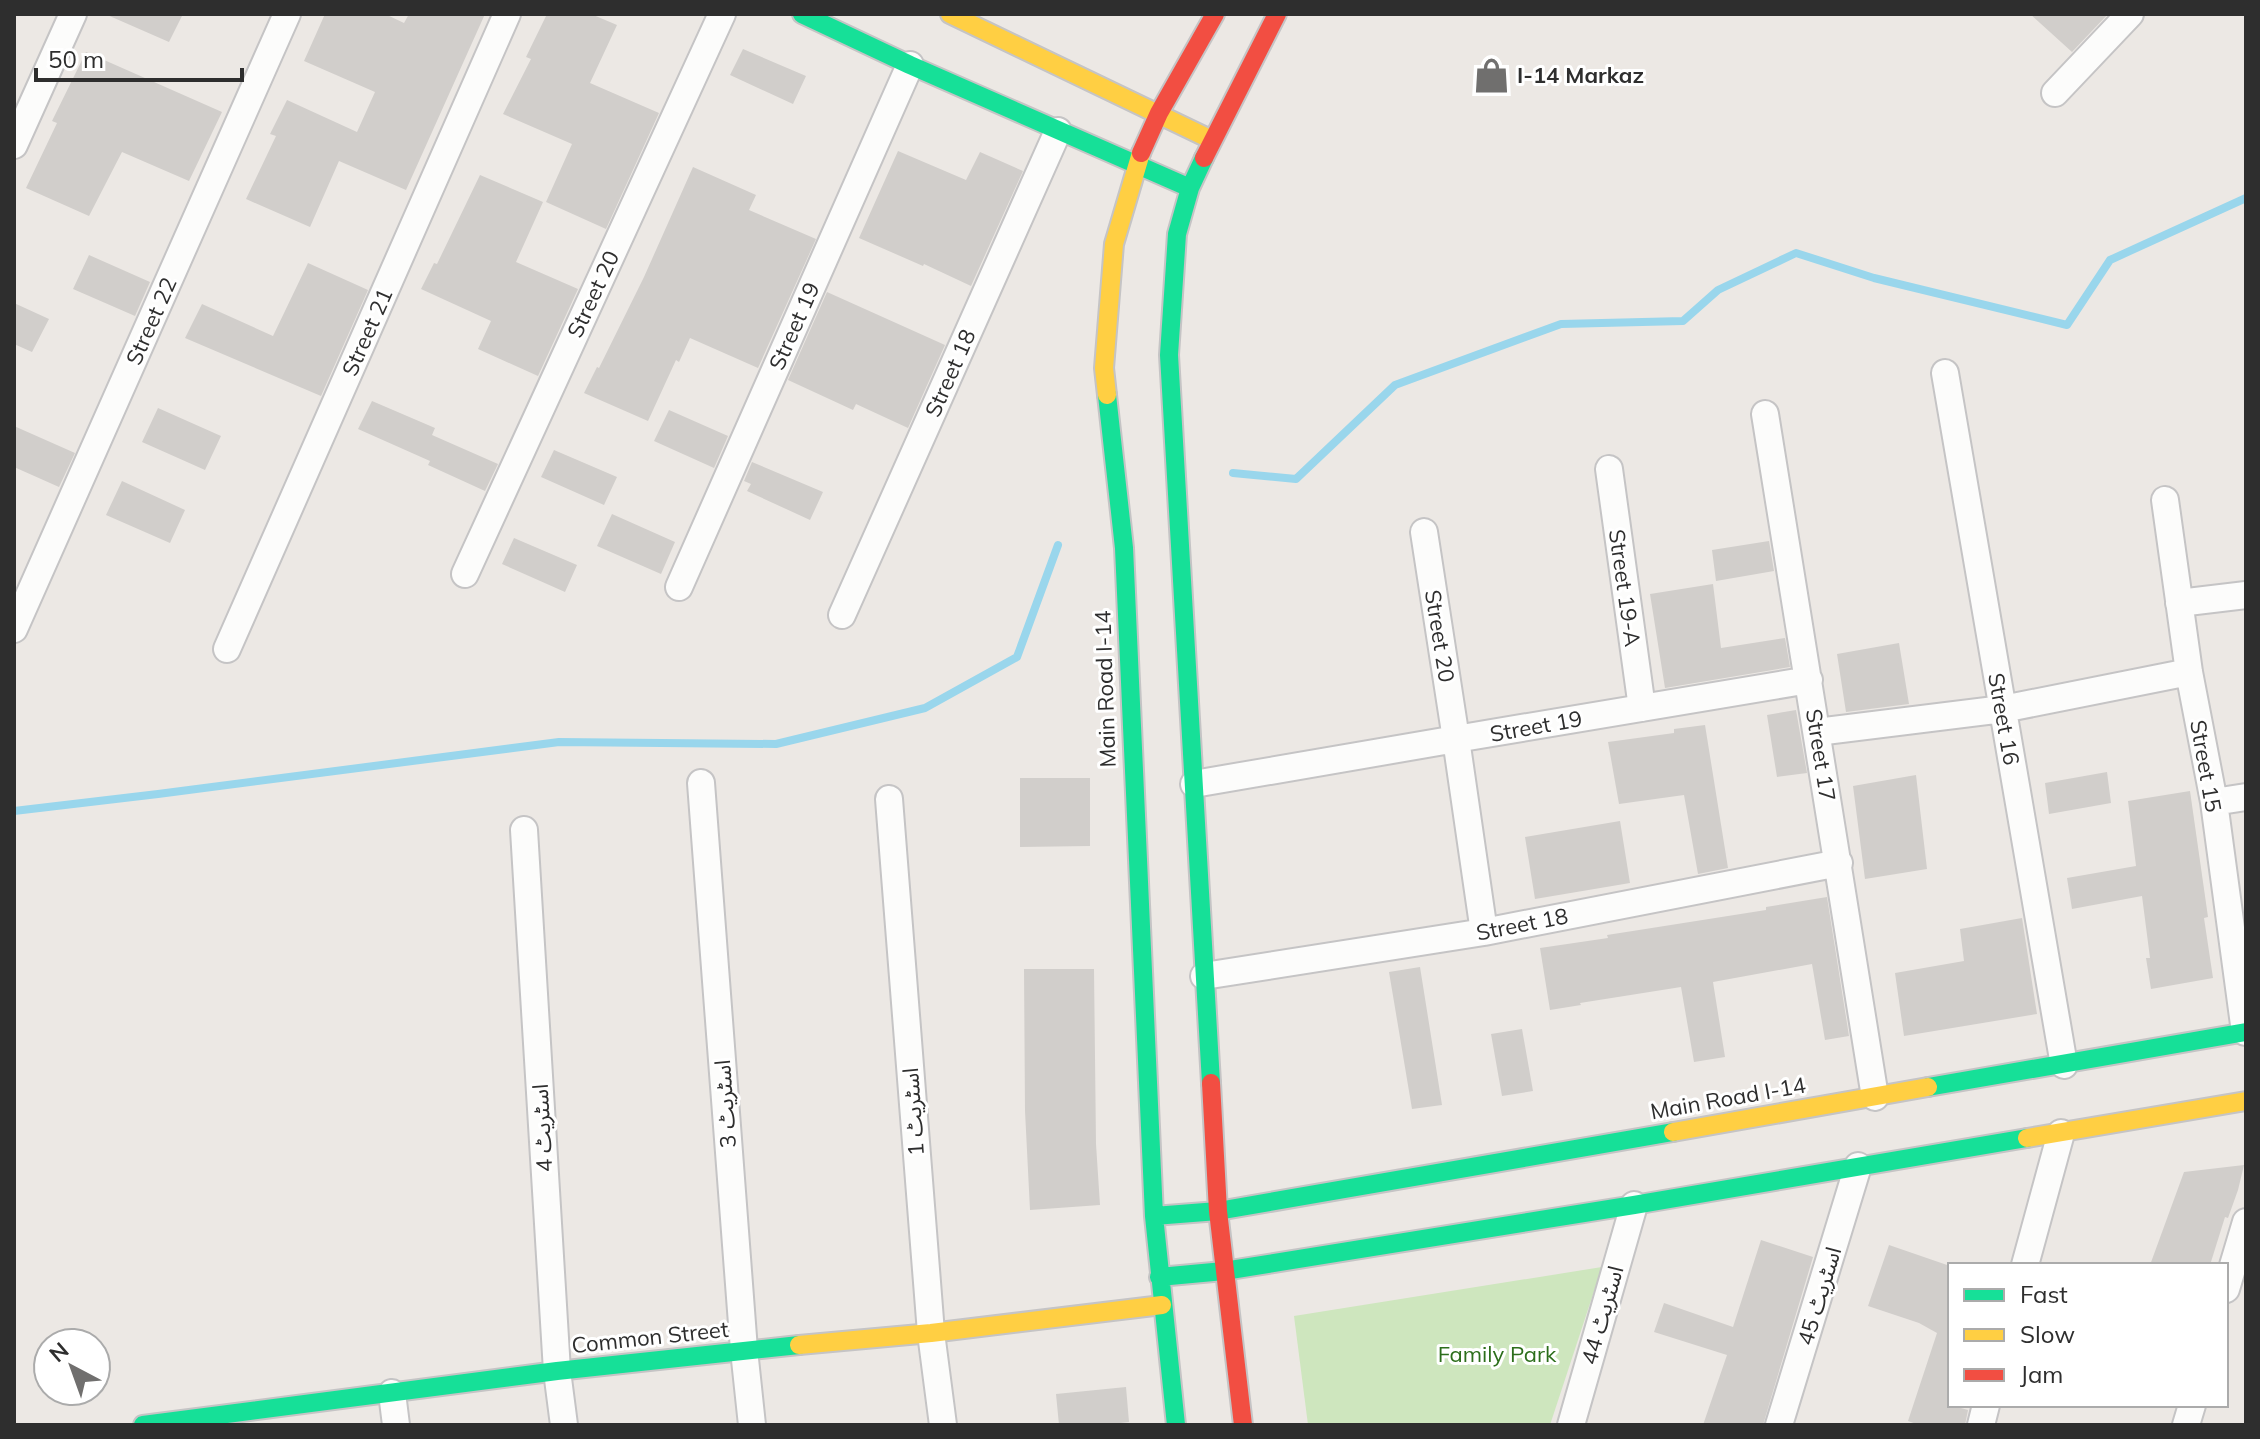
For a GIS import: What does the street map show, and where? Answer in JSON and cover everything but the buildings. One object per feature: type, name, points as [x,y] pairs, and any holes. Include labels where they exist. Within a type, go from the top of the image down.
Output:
[{"type":"main road","points":[[802,14],[1190,188]]},
{"type":"main road","points":[[950,14],[1212,140]]},
{"type":"main road","name":"Main Road I-14","points":[[1176,1425],[1154,1216],[1124,548],[1104,368],[1114,244],[1136,164],[1159,113],[1215,14]]},
{"type":"main road","points":[[1243,1425],[1218,1211],[1169,355],[1177,234],[1190,188],[1277,14]]},
{"type":"main road","name":"Main Road I-14","points":[[1154,1216],[1218,1211],[2245,1032]]},
{"type":"main road","points":[[1159,1277],[1224,1271],[1634,1205],[2246,1101]]},
{"type":"main road","name":"Common Street","points":[[143,1425],[232,1420],[392,1393],[557,1371],[931,1333],[1162,1305]]},
{"type":"street","points":[[14,145],[73,14]]},
{"type":"street","name":"Street 22","points":[[14,629],[287,14]]},
{"type":"street","name":"Street 21","points":[[227,649],[507,14]]},
{"type":"street","name":"Street 20","points":[[465,574],[722,14]]},
{"type":"street","points":[[2055,93],[2130,14]]},
{"type":"street","name":"Street 19","points":[[679,587],[910,65]]},
{"type":"street","name":"Street 18","points":[[842,615],[1058,131]]},
{"type":"street","name":"Street 16","points":[[1945,373],[2064,1065]]},
{"type":"street","name":"Street 17","points":[[1765,414],[1875,1097]]},
{"type":"street","name":"Street 19-A","points":[[1609,469],[1642,708]]},
{"type":"street","name":"Street 15","points":[[2165,500],[2189,672],[2214,802],[2245,1032]]},
{"type":"street","name":"Street 20","points":[[1424,532],[1456,739]]},
{"type":"street","points":[[2179,603],[2246,595]]},
{"type":"street","points":[[1817,732],[2003,709],[2189,672]]},
{"type":"street","name":"Street 19","points":[[1194,784],[1809,680]]},
{"type":"street","points":[[1456,739],[1484,932]]},
{"type":"street","name":"اسٹریٹ 3","points":[[701,783],[752,1425]]},
{"type":"street","points":[[2214,802],[2246,797]]},
{"type":"street","name":"اسٹریٹ 1","points":[[889,799],[931,1333],[943,1425]]},
{"type":"street","name":"اسٹریٹ 4","points":[[524,830],[557,1371],[564,1425]]},
{"type":"street","name":"Street 18","points":[[1204,976],[1484,932],[1839,863]]},
{"type":"street","points":[[2026,1263],[2061,1133]]},
{"type":"street","name":"اسٹریٹ 45","points":[[1779,1425],[1858,1166]]},
{"type":"street","name":"اسٹریٹ 44","points":[[1571,1425],[1634,1205]]},
{"type":"street","points":[[2228,1282],[2246,1222]]},
{"type":"street","points":[[392,1393],[396,1425]]},
{"type":"green space","name":"Family Park","points":[[1602,1267],[1550,1425],[1308,1425],[1294,1316]]},
{"type":"waterway","points":[[1233,473],[1296,479],[1395,385],[1561,324],[1683,321],[1718,290],[1796,253],[1874,278],[2067,325],[2110,260],[2246,198]]},
{"type":"waterway","points":[[14,811],[559,742],[776,744],[925,708],[1017,657],[1058,545]]},
{"type":"traffic: fast","points":[[802,14],[1190,188]]},
{"type":"traffic: fast","points":[[1204,158],[1190,188],[1177,234],[1169,355],[1211,1083]]},
{"type":"traffic: fast","points":[[1107,395],[1124,548],[1154,1216],[1176,1425]]},
{"type":"traffic: fast","points":[[1928,1087],[2246,1032]]},
{"type":"traffic: fast","points":[[1154,1216],[1218,1211],[1673,1132]]},
{"type":"traffic: fast","points":[[1159,1277],[1224,1271],[2027,1138]]},
{"type":"traffic: fast","points":[[143,1425],[557,1371],[799,1345]]},
{"type":"traffic: slow","points":[[950,14],[1212,140]]},
{"type":"traffic: slow","points":[[1107,395],[1104,368],[1114,244],[1141,153]]},
{"type":"traffic: slow","points":[[1673,1132],[1928,1087]]},
{"type":"traffic: slow","points":[[2027,1138],[2246,1101]]},
{"type":"traffic: slow","points":[[799,1345],[931,1333],[1162,1305]]},
{"type":"traffic: jam","points":[[1141,153],[1159,113],[1215,14]]},
{"type":"traffic: jam","points":[[1204,158],[1277,14]]},
{"type":"traffic: jam","points":[[1211,1083],[1218,1211],[1243,1425]]},
{"type":"place","name":"I-14 Markaz","points":[[1491,75]]}]
